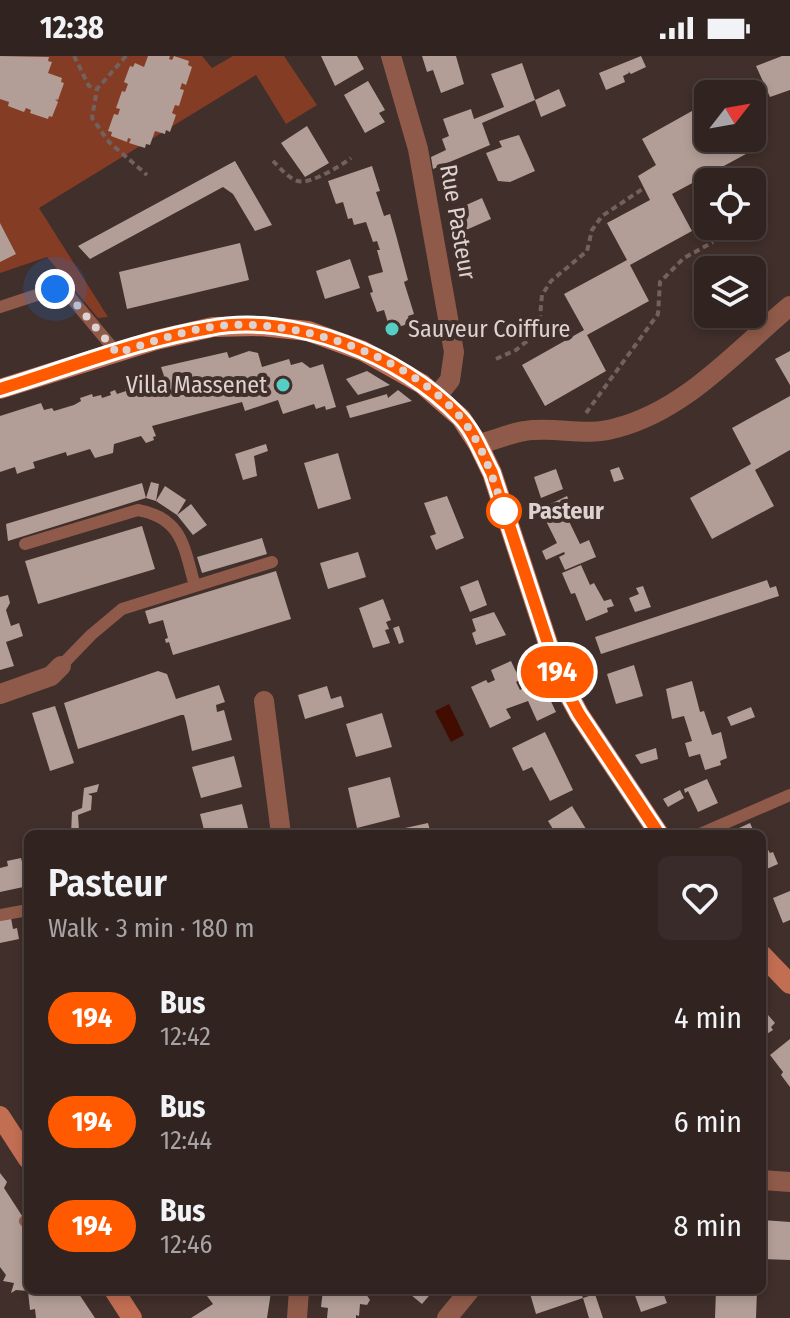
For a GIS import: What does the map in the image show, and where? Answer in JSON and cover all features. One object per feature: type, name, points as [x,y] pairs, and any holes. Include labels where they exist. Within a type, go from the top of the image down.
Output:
[{"type":"main road","points":[[0,389],[213,327],[261,326],[308,331],[363,351],[422,384],[461,418],[478,444],[492,473],[559,677],[579,714],[656,830]]},
{"type":"main road","points":[[766,959],[790,984]]},
{"type":"main road","points":[[0,1116],[24,1153]]},
{"type":"main road","points":[[117,1294],[132,1318]]},
{"type":"street","name":"Rue Pasteur","points":[[391,56],[418,149],[454,352],[450,380],[437,396]]},
{"type":"street","points":[[478,444],[525,431],[586,433],[616,428],[659,412],[685,397],[790,306]]},
{"type":"street","points":[[0,694],[51,676],[61,666]]},
{"type":"street","points":[[264,701],[280,830]]},
{"type":"street","points":[[766,1180],[790,1182]]},
{"type":"street","points":[[297,1318],[299,1294]]},
{"type":"street","points":[[447,1318],[467,1294]]},
{"type":"lane","points":[[0,307],[55,289],[67,293],[117,353]]},
{"type":"lane","points":[[25,544],[138,510],[154,513],[162,516],[181,537],[195,586]]},
{"type":"lane","points":[[61,666],[122,609],[272,562]]},
{"type":"lane","points":[[709,830],[790,795]]},
{"type":"lane","points":[[0,915],[24,911]]},
{"type":"path","points":[[74,56],[89,86],[97,89]]},
{"type":"path","points":[[126,56],[97,89],[92,118],[109,142],[147,175]]},
{"type":"path","points":[[273,161],[297,181],[305,181],[340,167],[351,158]]},
{"type":"path","points":[[496,359],[516,350],[532,337],[540,317],[542,295],[551,281],[587,251],[592,230],[602,216],[644,188]]},
{"type":"path","points":[[580,421],[658,314],[660,282],[684,258],[713,242]]},
{"type":"shaded area","points":[[0,56],[202,56],[212,68],[233,56],[284,56],[317,105],[286,124],[256,75],[39,208],[108,317],[98,318],[47,257],[0,273]]},
{"type":"shaded area","points":[[449,704],[464,735],[451,742],[435,711]]},
{"type":"building","points":[[0,56],[49,57],[48,61],[52,62],[48,73],[62,78],[61,82],[64,83],[58,100],[55,99],[58,102],[52,117],[48,119],[30,113],[31,110],[26,108],[24,112],[0,99]]},
{"type":"building","points":[[148,56],[170,56],[172,60],[174,56],[189,61],[188,65],[192,67],[186,85],[182,83],[180,89],[184,90],[179,106],[175,105],[172,113],[176,115],[170,132],[155,131],[150,145],[146,144],[145,148],[129,143],[131,139],[128,138],[127,142],[111,136],[112,132],[108,131],[114,114],[118,115],[120,109],[116,108],[128,84],[124,82],[130,66],[133,67],[135,63],[144,67]]},
{"type":"building","points":[[321,56],[357,56],[364,69],[335,86]]},
{"type":"building","points":[[422,56],[456,56],[464,84],[441,93],[433,70],[427,72]]},
{"type":"building","points":[[641,56],[646,67],[631,74],[628,71],[623,76],[625,82],[606,90],[599,73]]},
{"type":"building","points":[[790,56],[790,90],[770,97],[766,80],[762,80],[756,66]]},
{"type":"building","points":[[522,63],[535,100],[482,123],[490,145],[433,169],[431,157],[446,150],[442,139],[449,136],[443,119],[471,109],[474,119],[504,107],[491,74]]},
{"type":"building","points":[[368,81],[385,110],[379,113],[385,122],[365,133],[344,95]]},
{"type":"building","points":[[559,89],[566,106],[541,117],[535,100]]},
{"type":"building","points":[[694,110],[694,152],[746,154],[720,168],[694,168],[694,182],[672,194],[692,231],[630,265],[649,301],[587,335],[606,371],[545,406],[522,365],[584,330],[564,294],[627,260],[607,223],[650,200],[638,176],[656,165],[642,139]]},
{"type":"building","points":[[307,126],[329,163],[305,177],[281,143]]},
{"type":"building","points":[[519,135],[535,171],[510,182],[498,181],[486,153],[502,147],[499,141]]},
{"type":"building","points":[[235,161],[272,225],[255,231],[233,194],[223,187],[90,259],[78,246]]},
{"type":"building","points":[[372,166],[384,216],[390,214],[396,235],[408,280],[404,282],[414,314],[408,316],[410,323],[396,328],[394,321],[388,323],[384,310],[377,312],[370,293],[373,292],[368,276],[383,272],[377,241],[373,242],[366,222],[354,225],[352,218],[348,219],[343,202],[336,204],[328,181]]},
{"type":"building","points":[[482,198],[491,219],[466,230],[457,209]]},
{"type":"building","points":[[0,223],[16,254],[0,262]]},
{"type":"building","points":[[240,243],[249,280],[127,309],[119,272]]},
{"type":"building","points":[[350,259],[360,288],[325,299],[316,271]]},
{"type":"building","points":[[249,351],[258,353],[262,367],[289,359],[291,365],[302,362],[310,368],[323,364],[336,407],[316,409],[314,404],[283,414],[278,400],[245,411],[242,402],[152,426],[156,436],[154,440],[146,443],[141,436],[114,444],[113,453],[95,458],[90,449],[67,456],[66,452],[33,462],[35,468],[17,474],[15,467],[0,472],[0,416],[41,403],[44,410],[52,408],[54,411],[74,405],[81,401],[80,398],[92,394],[93,397],[101,395],[102,398],[115,390],[117,394],[126,391],[125,387],[151,375],[152,379],[164,376],[161,367],[227,352],[229,358]]},
{"type":"building","points":[[790,351],[790,385],[775,359]]},
{"type":"building","points":[[367,371],[390,385],[358,395],[346,379]]},
{"type":"building","points":[[398,390],[412,401],[350,418],[346,406],[387,394],[388,398]]},
{"type":"building","points":[[790,396],[790,450],[755,470],[774,506],[712,539],[690,498],[751,464],[732,428]]},
{"type":"building","points":[[266,444],[268,451],[254,456],[257,476],[243,480],[235,454]]},
{"type":"building","points":[[338,453],[351,499],[318,509],[304,463]]},
{"type":"building","points":[[619,467],[624,479],[614,482],[610,470]]},
{"type":"building","points":[[556,469],[563,489],[541,498],[534,477]]},
{"type":"building","points":[[151,482],[159,484],[156,501],[146,498]]},
{"type":"building","points":[[142,483],[146,498],[8,541],[6,524]]},
{"type":"building","points":[[165,486],[186,500],[177,515],[156,501]]},
{"type":"building","points":[[447,496],[464,538],[436,550],[430,536],[436,534],[424,503]]},
{"type":"building","points":[[567,496],[572,507],[564,511],[580,544],[589,540],[596,557],[565,570],[559,557],[564,552],[546,560],[542,551],[557,543],[540,509]]},
{"type":"building","points":[[191,504],[207,525],[193,535],[177,515]]},
{"type":"building","points":[[142,526],[155,569],[38,604],[25,561]]},
{"type":"building","points":[[262,538],[267,554],[202,573],[197,557]]},
{"type":"building","points":[[358,552],[366,577],[328,589],[320,563]]},
{"type":"building","points":[[581,565],[590,585],[594,583],[604,601],[611,599],[614,606],[607,608],[608,612],[586,621],[575,593],[571,594],[562,573]]},
{"type":"building","points":[[276,571],[291,619],[173,655],[169,642],[166,643],[165,639],[168,638],[163,620],[149,624],[145,611]]},
{"type":"building","points":[[478,580],[487,605],[470,612],[460,587]]},
{"type":"building","points":[[767,580],[770,588],[776,586],[779,596],[601,654],[595,637]]},
{"type":"building","points":[[643,586],[651,607],[635,612],[629,598],[639,594],[636,588]]},
{"type":"building","points":[[8,595],[10,603],[6,610],[11,626],[19,623],[23,636],[6,642],[14,666],[0,670],[0,597]]},
{"type":"building","points":[[383,599],[391,620],[386,622],[389,629],[385,630],[390,643],[373,648],[359,608]]},
{"type":"building","points":[[494,612],[506,635],[476,645],[472,619]]},
{"type":"building","points":[[399,626],[404,642],[399,644],[393,628]]},
{"type":"building","points":[[511,661],[520,680],[516,682],[520,690],[529,685],[535,698],[547,693],[556,712],[537,721],[528,701],[506,709],[511,718],[490,728],[471,687],[486,680],[488,683],[495,680],[491,670]]},
{"type":"building","points":[[634,665],[643,696],[616,704],[607,674]]},
{"type":"building","points":[[158,671],[167,674],[176,699],[219,685],[225,702],[216,705],[217,712],[224,710],[232,740],[192,751],[184,715],[181,715],[78,749],[64,703]]},
{"type":"building","points":[[692,681],[700,712],[704,711],[712,735],[721,732],[727,758],[720,761],[721,765],[705,770],[700,754],[689,757],[685,743],[692,741],[684,716],[672,719],[666,689]]},
{"type":"building","points":[[327,686],[331,699],[341,696],[344,707],[305,719],[298,695]]},
{"type":"building","points":[[55,706],[74,763],[50,771],[32,713]]},
{"type":"building","points":[[751,707],[755,717],[731,726],[727,717]]},
{"type":"building","points":[[382,713],[392,747],[356,757],[346,724]]},
{"type":"building","points":[[545,732],[573,790],[550,801],[532,767],[523,771],[512,748]]},
{"type":"building","points":[[656,748],[658,759],[641,764],[635,755]]},
{"type":"building","points":[[234,756],[242,787],[201,798],[192,767]]},
{"type":"building","points":[[390,777],[400,817],[357,828],[348,788]]},
{"type":"building","points":[[707,779],[718,803],[698,812],[684,789]]},
{"type":"building","points":[[99,784],[97,792],[88,794],[92,796],[91,810],[78,815],[79,830],[71,830],[72,812],[82,808],[84,788]]},
{"type":"building","points":[[680,790],[684,798],[668,807],[663,799]]},
{"type":"building","points":[[242,804],[248,830],[204,830],[200,814]]},
{"type":"building","points":[[572,806],[586,829],[554,830],[548,821]]},
{"type":"building","points":[[428,823],[430,830],[396,830]]},
{"type":"building","points":[[750,823],[753,830],[735,830]]},
{"type":"building","points":[[766,848],[773,852],[778,864],[766,869]]},
{"type":"building","points":[[21,858],[24,887],[0,892],[0,868],[8,866],[7,861]]},
{"type":"building","points":[[790,891],[790,920],[783,923],[773,898]]},
{"type":"building","points":[[11,918],[19,939],[0,943],[0,919]]},
{"type":"building","points":[[766,1013],[775,1023],[771,1027],[773,1030],[766,1034]]},
{"type":"building","points":[[790,1039],[790,1087],[770,1055]]},
{"type":"building","points":[[0,1173],[7,1182],[4,1188],[24,1219],[24,1291],[11,1293],[14,1283],[3,1281],[6,1275],[0,1267]]},
{"type":"building","points":[[766,1220],[790,1222],[790,1260],[766,1259]]},
{"type":"building","points":[[28,1294],[79,1294],[95,1318],[36,1318],[35,1309],[30,1310]]},
{"type":"building","points":[[271,1294],[267,1318],[191,1318],[213,1304],[207,1296]]},
{"type":"building","points":[[323,1294],[366,1294],[370,1300],[367,1305],[360,1304],[356,1318],[327,1318],[328,1308],[321,1307]]},
{"type":"building","points":[[410,1294],[431,1294],[422,1304]]},
{"type":"building","points":[[530,1294],[582,1294],[583,1298],[536,1314]]},
{"type":"building","points":[[595,1294],[603,1318],[589,1318],[583,1298]]},
{"type":"building","points":[[634,1294],[664,1294],[667,1303],[641,1312]]},
{"type":"building","points":[[716,1294],[757,1294],[756,1318],[715,1318]]},
{"type":"bus line","name":"194","points":[[0,389],[156,340],[213,327],[261,326],[308,331],[363,351],[422,384],[461,418],[478,444],[492,473],[559,677],[579,714],[656,830]]},
{"type":"place","name":"Sauveur Coiffure","points":[[392,329]]},
{"type":"place","name":"Villa Massenet","points":[[283,385]]},
{"type":"place","name":"Pasteur","points":[[504,511]]},
{"type":"route","points":[[55,289],[67,293],[117,353],[213,327],[261,326],[308,331],[363,351],[422,384],[461,418],[492,473],[504,511]]}]
